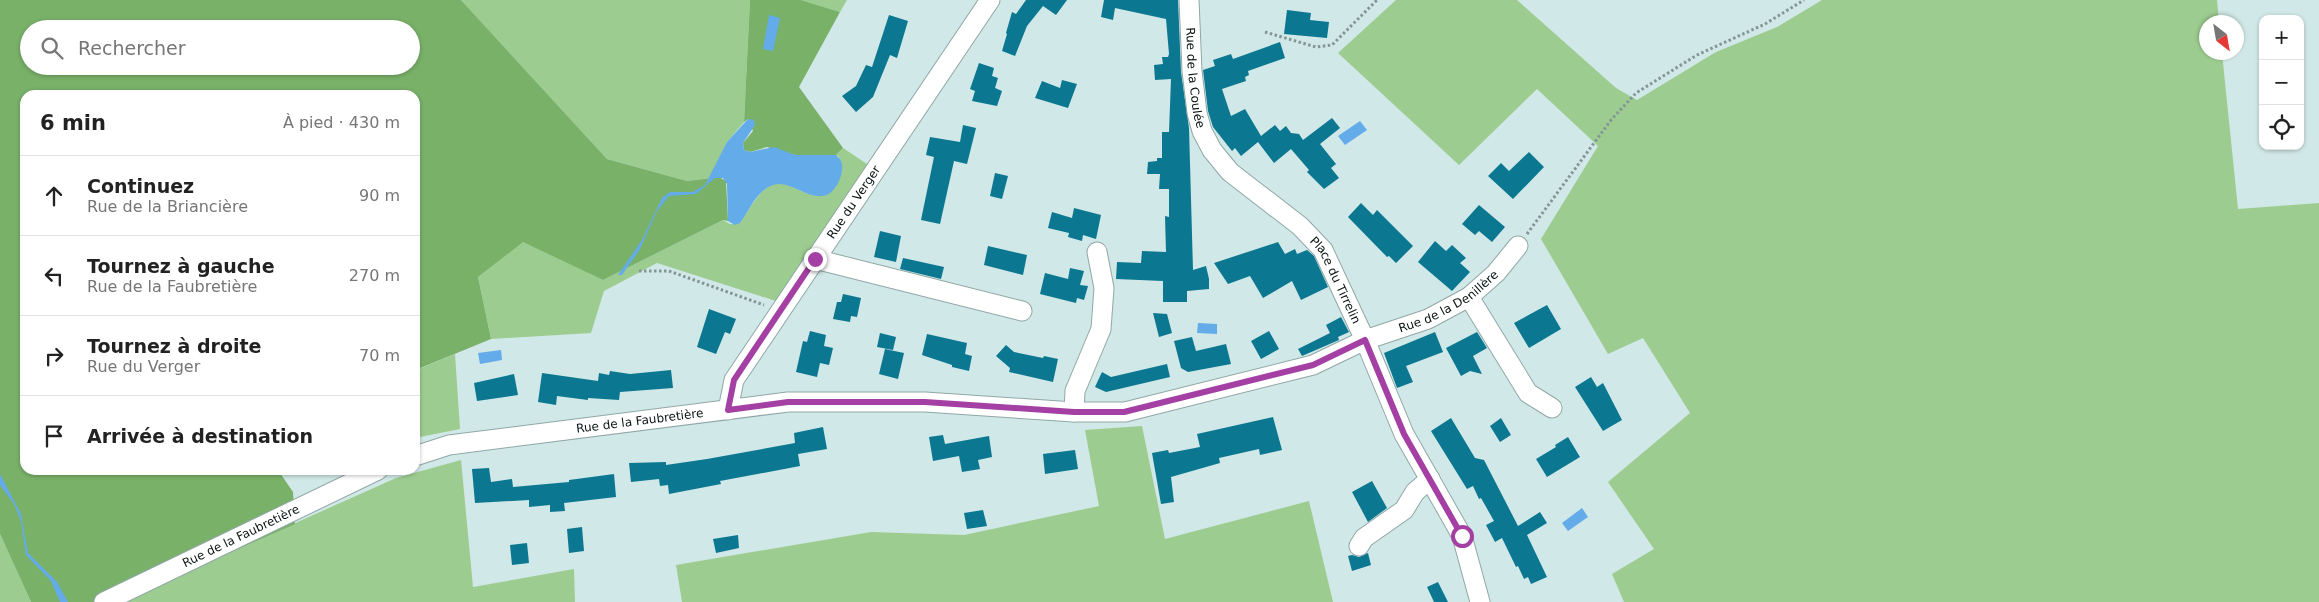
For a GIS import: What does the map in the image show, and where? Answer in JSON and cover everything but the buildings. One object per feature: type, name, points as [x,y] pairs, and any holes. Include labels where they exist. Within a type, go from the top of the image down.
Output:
[{"type":"street","name":"Rue du Verger","points":[[728,410],[734,380],[990,0]]},
{"type":"street","name":"Rue de la Coulée","points":[[1189,0],[1196,113],[1202,131],[1212,150],[1230,172],[1300,226]]},
{"type":"street","name":"Place du Tirrelin","points":[[1300,226],[1323,250],[1365,340],[1404,434],[1462,536],[1480,602]]},
{"type":"street","name":"Rue de la Denillère","points":[[1365,340],[1428,319],[1469,298],[1496,273],[1518,246]]},
{"type":"street","points":[[1074,412],[1075,391],[1101,329],[1104,288],[1097,252]]},
{"type":"street","points":[[815,259],[1022,311]]},
{"type":"street","points":[[1469,298],[1528,393],[1552,408]]},
{"type":"street","name":"Rue de la Faubretière","points":[[420,454],[449,445],[788,402],[925,402],[1074,412],[1124,412],[1304,368],[1365,340]]},
{"type":"street","name":"Rue de la Faubretière","points":[[104,602],[368,475]]},
{"type":"street","points":[[1359,546],[1364,538],[1404,510],[1415,492],[1430,479]]},
{"type":"path","points":[[1265,32],[1316,47],[1332,45],[1377,0]]},
{"type":"path","points":[[1518,246],[1611,120],[1636,93],[1697,55],[1765,24],[1804,0]]},
{"type":"path","points":[[639,271],[669,271],[769,307],[776,318]]},
{"type":"green space","points":[[0,0],[461,0],[607,159],[687,181],[719,177],[726,181],[728,221],[723,220],[603,280],[523,242],[478,277],[491,339],[420,368],[420,90],[20,90],[20,475],[281,475],[293,492],[295,524],[181,574],[127,602],[31,602],[0,534]]},
{"type":"green space","points":[[461,0],[750,0],[744,122],[727,142],[710,178],[687,181],[607,159]]},
{"type":"green space","points":[[750,0],[801,0],[840,12],[799,87],[843,148],[836,155],[795,155],[767,147],[750,152],[744,150],[743,143],[753,131],[748,119],[744,122]]},
{"type":"green space","points":[[801,0],[847,0],[840,12]]},
{"type":"green space","points":[[1396,0],[1517,0],[1616,88],[1637,100],[1716,52],[1777,27],[1822,0],[2217,0],[2218,15],[2199,15],[2199,60],[2223,60],[2238,209],[2319,203],[2319,602],[1624,602],[1612,574],[1654,549],[1608,482],[1690,413],[1643,338],[1608,354],[1541,239],[1598,146],[1537,89],[1459,165],[1338,53]]},
{"type":"green space","points":[[843,148],[870,166],[779,302],[657,263],[604,291],[591,333],[491,339],[478,277],[523,241],[603,280],[723,220],[730,224],[740,223],[759,195],[773,185],[781,184],[802,192],[824,195],[839,179],[840,164],[839,157],[836,155]]},
{"type":"green space","points":[[455,354],[460,429],[420,437],[420,369]]},
{"type":"green space","points":[[1142,426],[1165,539],[1309,501],[1333,602],[682,602],[676,565],[871,532],[964,535],[1099,506],[1085,430]]},
{"type":"green space","points":[[461,460],[473,587],[574,569],[575,602],[127,602],[181,574],[396,478],[407,475],[420,475],[420,471]]},
{"type":"green space","points":[[0,534],[31,602],[0,602]]},
{"type":"water","points":[[769,15],[780,18],[773,51],[763,49]]},
{"type":"water","points":[[748,119],[754,120],[755,125],[743,143],[744,150],[750,152],[774,147],[795,155],[836,155],[842,164],[842,170],[839,181],[832,191],[824,196],[816,196],[790,186],[773,185],[762,192],[740,223],[735,225],[728,221],[727,184],[723,178],[715,178],[696,194],[669,196],[657,211],[640,249],[622,275],[618,275],[642,240],[662,198],[670,192],[693,192],[705,185],[727,142]]},
{"type":"water","points":[[1360,121],[1367,130],[1345,145],[1338,136]]},
{"type":"water","points":[[1198,323],[1217,324],[1217,334],[1197,333]]},
{"type":"water","points":[[501,350],[502,360],[480,364],[478,353]]},
{"type":"water","points":[[0,474],[21,514],[28,553],[57,582],[68,602],[60,602],[51,581],[26,555],[21,521],[14,504],[0,485]]},
{"type":"water","points":[[1582,508],[1588,517],[1568,531],[1562,523]]},
{"type":"route","points":[[815,259],[734,380],[728,410],[788,402],[925,402],[1074,412],[1124,412],[1313,365],[1365,340],[1404,434],[1462,536]]}]
